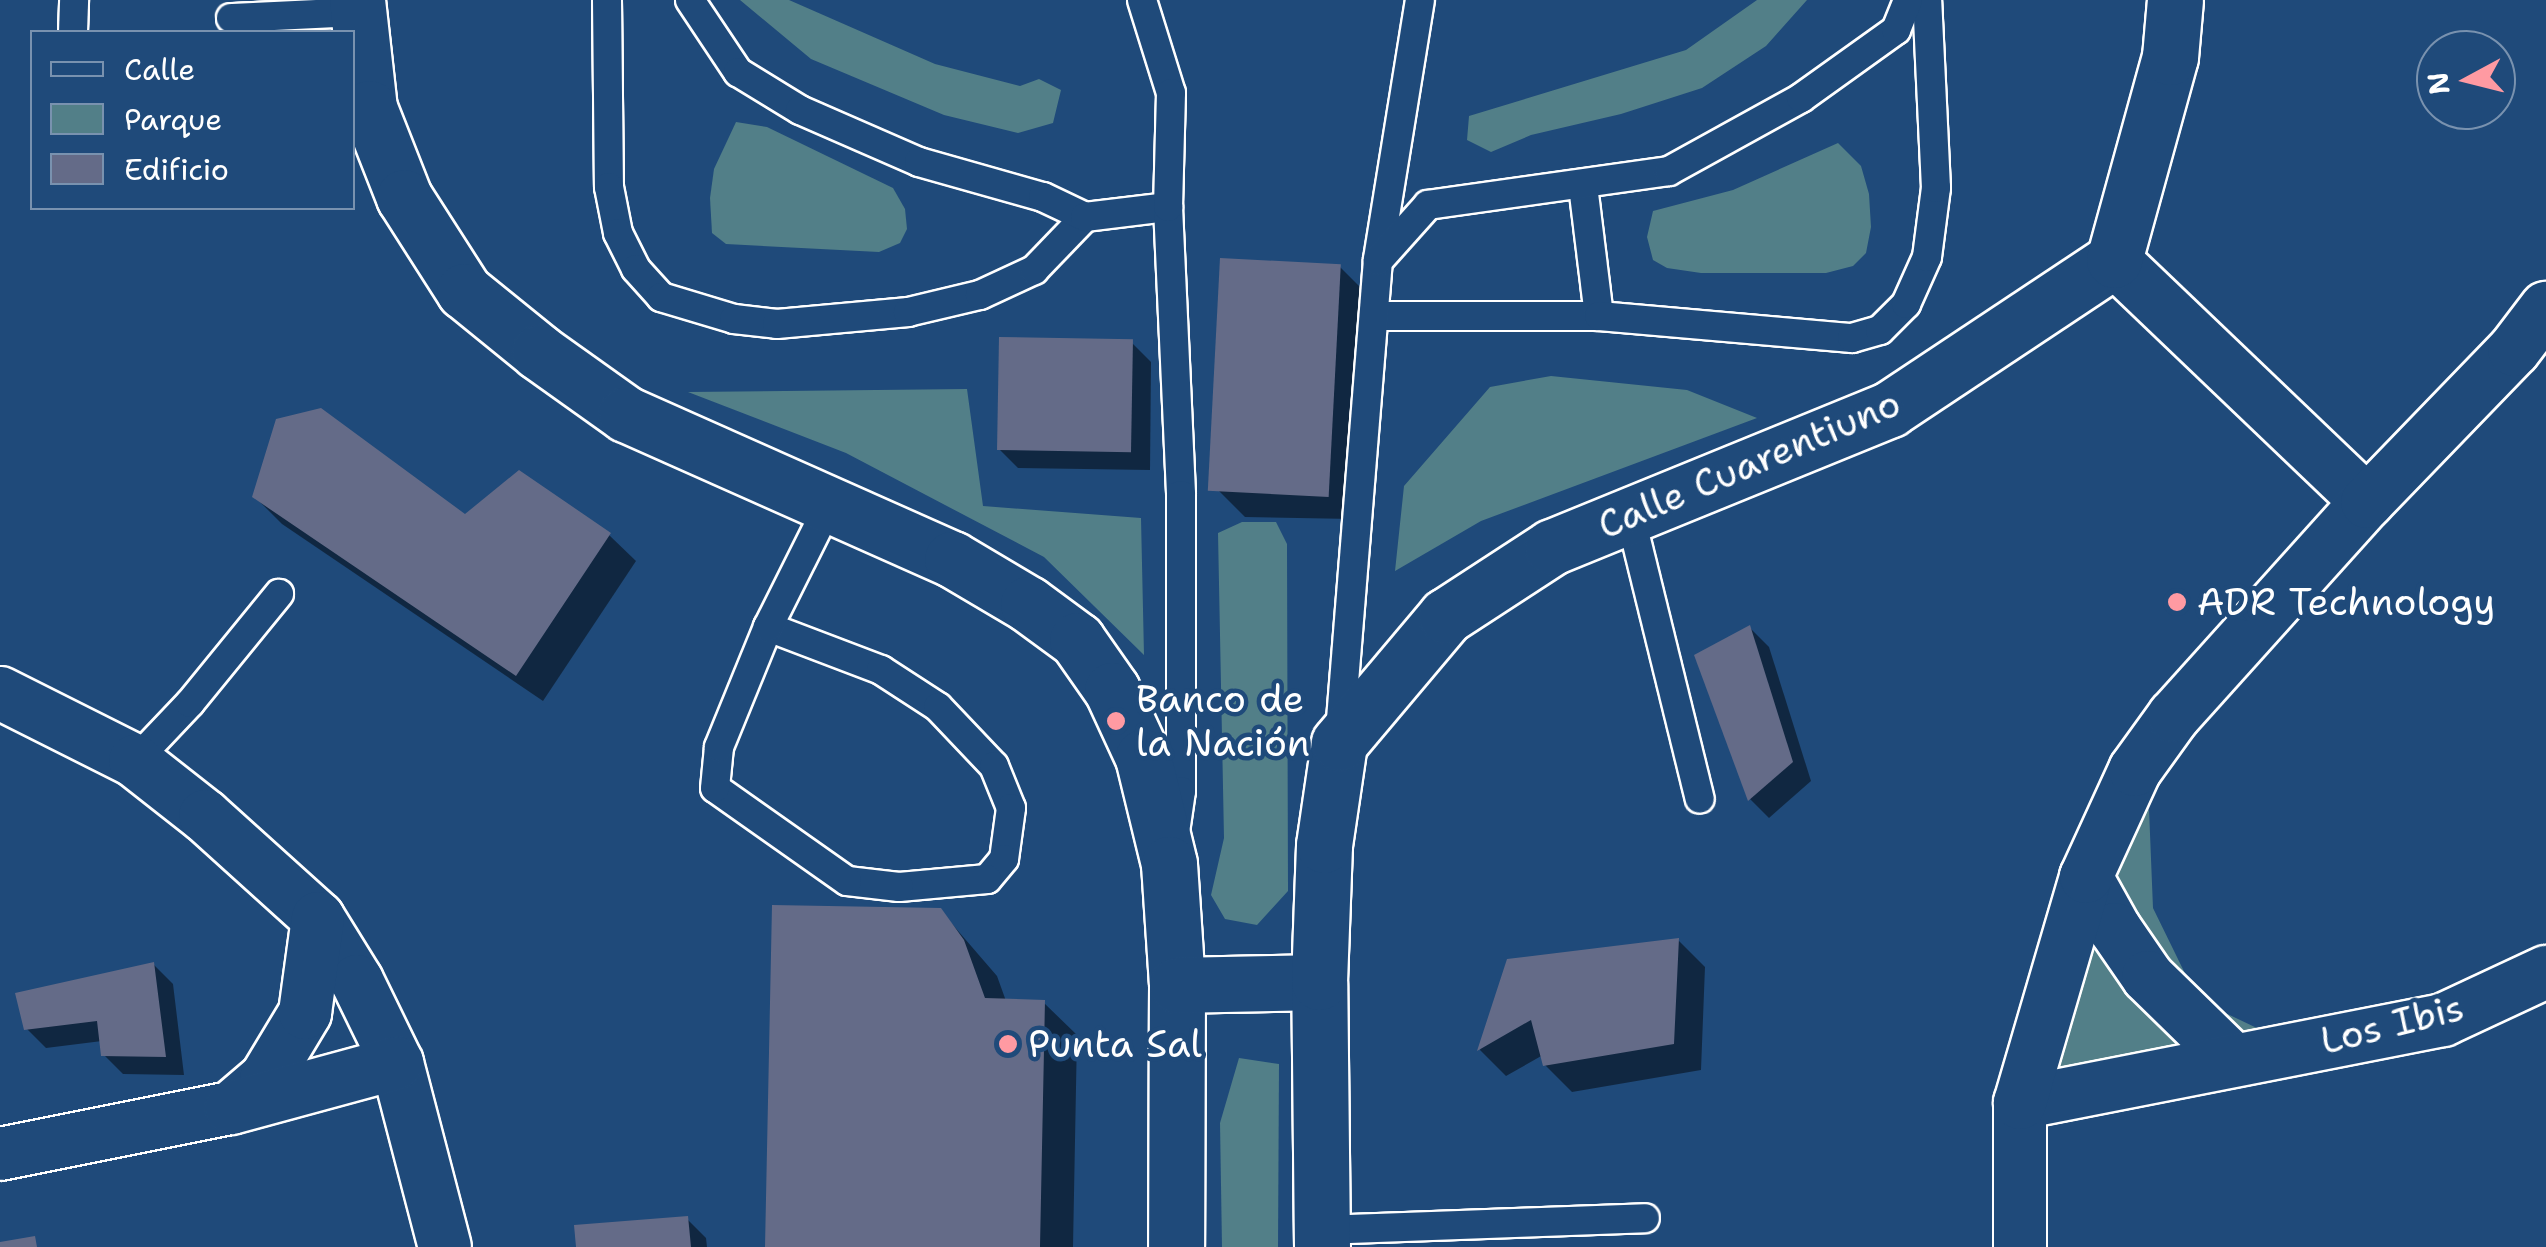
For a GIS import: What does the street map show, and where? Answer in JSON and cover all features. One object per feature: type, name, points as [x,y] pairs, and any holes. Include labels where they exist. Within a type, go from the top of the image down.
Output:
[{"type":"street","points":[[2174,0],[2170,57],[2114,260],[2367,502]]},
{"type":"street","points":[[358,6],[369,108],[404,197],[464,291],[539,352],[626,414],[952,559],[1028,604],[1077,640],[1112,690],[1143,757],[1169,864],[1177,986],[1176,1247]]},
{"type":"street","name":"Calle Cuarentiuno","points":[[1339,743],[1446,616],[1552,548],[1890,409],[2114,260]]},
{"type":"street","points":[[2020,1247],[2020,1104],[2086,877],[2135,770],[2174,716],[2367,502],[2514,350],[2546,308]]},
{"type":"street","points":[[0,693],[135,760],[205,816],[318,918],[357,981],[397,1063],[434,1190],[444,1247]]},
{"type":"street","points":[[1322,1239],[1319,982],[1324,845],[1339,743]]},
{"type":"street","points":[[2086,877],[2114,929],[2148,977],[2233,1060]]},
{"type":"street","points":[[231,1108],[266,1078],[305,1013],[318,918]]},
{"type":"street","name":"Los Ibis","points":[[2020,1104],[2444,1020],[2546,972]]},
{"type":"street","points":[[1177,986],[1319,982]]},
{"type":"street","points":[[0,1154],[231,1108],[397,1063]]},
{"type":"lane","points":[[73,30],[74,0]]},
{"type":"lane","points":[[607,0],[609,187],[618,233],[636,269],[662,297],[734,320],[777,324],[908,312],[980,295],[1034,270],[1085,216]]},
{"type":"lane","points":[[690,0],[738,72],[800,110],[919,162],[1042,197],[1085,216],[1168,207]]},
{"type":"lane","points":[[1142,0],[1171,93],[1168,207],[1181,495],[1181,791],[1169,864]]},
{"type":"lane","points":[[1339,743],[1378,261],[1420,0]]},
{"type":"lane","points":[[1378,261],[1428,205],[1669,171],[1801,98],[1896,30],[1908,0]]},
{"type":"lane","points":[[1374,316],[1599,316],[1852,338],[1880,330],[1906,304],[1928,257],[1936,188],[1927,0]]},
{"type":"lane","points":[[231,17],[358,6]]},
{"type":"lane","points":[[1583,186],[1599,316]]},
{"type":"lane","points":[[768,627],[880,670],[938,707],[994,766],[1011,808],[1004,859],[987,880],[899,887],[847,881],[715,788],[719,747],[768,627],[829,505]]},
{"type":"lane","points":[[1630,515],[1700,799]]},
{"type":"lane","points":[[135,760],[190,703],[278,594]]},
{"type":"lane","points":[[1322,1239],[1645,1218]]},
{"type":"green space","points":[[740,0],[789,0],[935,64],[1020,86],[1039,79],[1061,90],[1053,123],[1018,133],[944,115],[811,59]]},
{"type":"green space","points":[[1757,0],[1807,0],[1766,46],[1702,88],[1621,114],[1531,135],[1491,152],[1467,140],[1469,116],[1686,50]]},
{"type":"green space","points":[[736,122],[767,127],[893,188],[905,209],[907,229],[900,243],[879,252],[726,244],[712,233],[710,198],[714,169]]},
{"type":"green space","points":[[1838,143],[1861,166],[1869,194],[1871,227],[1866,253],[1853,266],[1826,273],[1701,273],[1667,268],[1653,260],[1647,237],[1653,211],[1733,190]]},
{"type":"green space","points":[[1551,376],[1687,390],[1757,418],[1481,521],[1395,571],[1404,486],[1490,387]]},
{"type":"green space","points":[[967,389],[983,506],[1141,518],[1144,655],[1044,557],[846,453],[688,392]]},
{"type":"green space","points":[[1242,522],[1276,522],[1287,544],[1288,891],[1257,925],[1225,919],[1211,895],[1224,838],[1218,533]]},
{"type":"green space","points":[[2149,809],[2153,908],[2198,1000],[2259,1029],[2051,1073],[2098,866]]},
{"type":"green space","points":[[1239,1058],[1279,1064],[1278,1247],[1222,1247],[1220,1123]]},
{"type":"building","points":[[1220,258],[1341,264],[1329,497],[1208,491]]},
{"type":"building","points":[[999,337],[1133,339],[1131,452],[997,450]]},
{"type":"building","points":[[321,408],[465,514],[519,470],[611,533],[516,676],[252,497],[276,419]]},
{"type":"building","points":[[1750,625],[1793,762],[1748,801],[1694,655]]},
{"type":"building","points":[[772,905],[941,908],[964,940],[985,998],[1045,1000],[1040,1247],[765,1247]]},
{"type":"building","points":[[1679,938],[1674,1044],[1543,1066],[1531,1020],[1477,1051],[1507,959]]},
{"type":"building","points":[[154,962],[166,1057],[101,1056],[97,1021],[24,1030],[15,993]]},
{"type":"building","points":[[688,1216],[691,1247],[576,1247],[574,1225]]},
{"type":"building","points":[[35,1236],[37,1247],[0,1247],[0,1242]]},
{"type":"place","name":"ADR Technology","points":[[2177,602]]},
{"type":"place","name":"Banco de la Nación","points":[[1116,721]]},
{"type":"place","name":"Punta Sal","points":[[1008,1044]]}]
